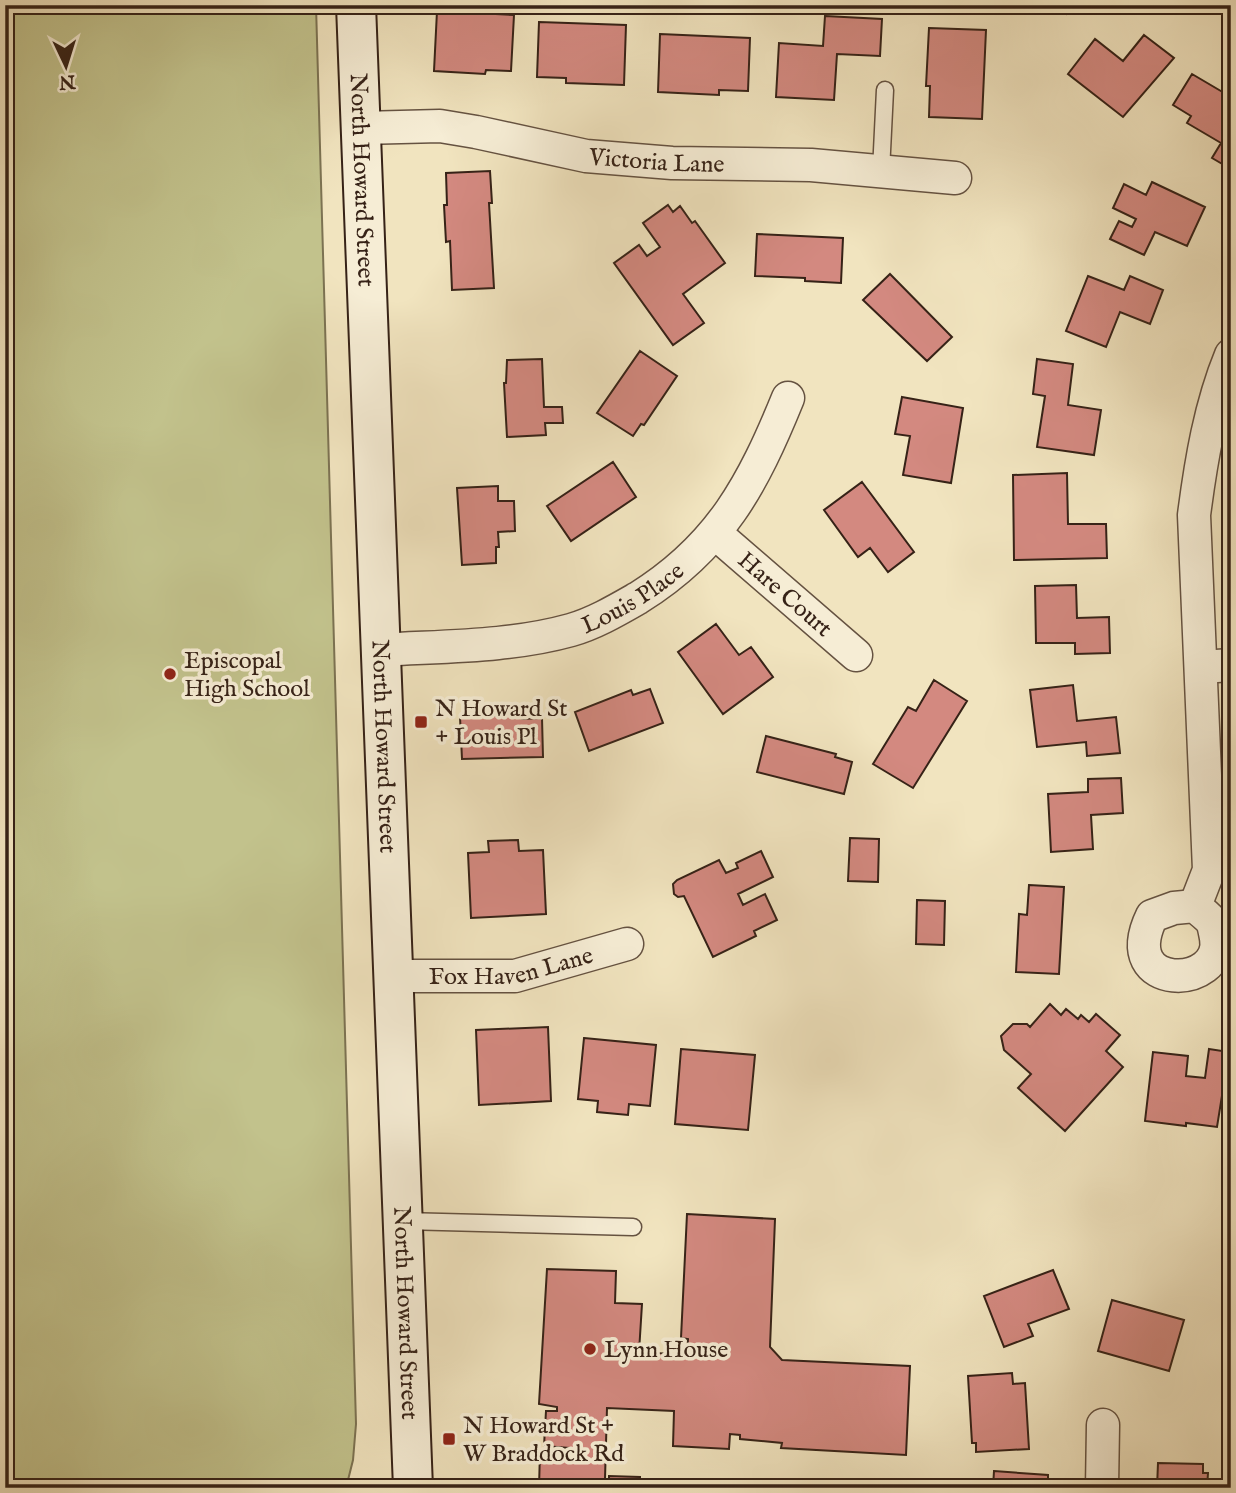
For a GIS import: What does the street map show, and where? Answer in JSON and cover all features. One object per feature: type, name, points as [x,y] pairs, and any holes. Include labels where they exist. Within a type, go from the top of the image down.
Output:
[{"type":"street","name":"North Howard Street","points":[[356,5],[411,1432],[408,1485]]},
{"type":"street","name":"Victoria Lane","points":[[361,128],[440,126],[598,158],[672,163],[811,165],[955,178]]},
{"type":"street","points":[[1195,906],[1209,870],[1216,666],[1194,515],[1212,413],[1231,355]]},
{"type":"street","name":"Louis Place","points":[[381,650],[503,642],[572,630],[616,611],[666,580],[690,560],[715,533],[744,493],[770,443],[788,398]]},
{"type":"street","name":"Hare Court","points":[[715,533],[856,655]]},
{"type":"street","points":[[1195,906],[1213,923],[1217,944],[1223,956],[1194,974],[1174,978],[1156,971],[1145,955],[1143,934],[1152,916],[1174,908],[1195,906]]},
{"type":"street","name":"Fox Haven Lane","points":[[393,976],[515,976],[627,944]]},
{"type":"street","points":[[1102,1488],[1104,1425]]},
{"type":"lane","points":[[881,171],[885,90]]},
{"type":"lane","points":[[403,1221],[633,1227]]},
{"type":"green space","name":"Episcopal High School","points":[[5,5],[316,5],[356,1424],[353,1460],[346,1488],[5,1487]]},
{"type":"building","points":[[1062,5],[1083,5],[1067,14]]},
{"type":"building","points":[[437,11],[514,15],[511,71],[486,70],[485,74],[434,71]]},
{"type":"building","points":[[825,16],[882,19],[880,56],[837,54],[834,100],[776,97],[779,43],[823,46]]},
{"type":"building","points":[[539,22],[626,25],[624,85],[566,83],[566,78],[537,77]]},
{"type":"building","points":[[929,28],[986,30],[982,119],[929,117],[930,86],[926,86]]},
{"type":"building","points":[[660,34],[750,38],[748,91],[719,90],[719,95],[658,92]]},
{"type":"building","points":[[1144,35],[1174,58],[1123,117],[1068,74],[1095,39],[1123,61]]},
{"type":"building","points":[[1192,74],[1231,97],[1231,169],[1212,158],[1221,143],[1187,123],[1191,116],[1173,105]]},
{"type":"building","points":[[490,171],[494,288],[452,290],[450,241],[446,242],[444,205],[447,205],[446,173]]},
{"type":"building","points":[[1152,182],[1205,207],[1187,246],[1155,232],[1144,255],[1110,239],[1119,221],[1132,227],[1136,219],[1113,208],[1124,184],[1146,195]]},
{"type":"building","points":[[668,205],[673,212],[680,206],[692,223],[695,221],[725,263],[683,294],[704,323],[673,345],[614,263],[639,245],[647,256],[660,247],[643,223]]},
{"type":"building","points":[[757,234],[843,238],[841,283],[755,276]]},
{"type":"building","points":[[890,274],[952,337],[927,361],[863,300]]},
{"type":"building","points":[[1088,276],[1124,290],[1130,276],[1163,290],[1150,324],[1120,312],[1106,347],[1066,331]]},
{"type":"building","points":[[640,351],[677,376],[644,425],[641,424],[633,436],[597,413]]},
{"type":"building","points":[[542,359],[544,407],[562,407],[563,423],[545,423],[546,435],[507,437],[504,383],[507,360]]},
{"type":"building","points":[[1037,359],[1073,364],[1068,405],[1101,410],[1094,455],[1037,447],[1045,396],[1033,394]]},
{"type":"building","points":[[902,397],[963,408],[951,483],[903,475],[910,436],[895,434]]},
{"type":"building","points":[[613,462],[636,497],[571,541],[547,506]]},
{"type":"building","points":[[1067,473],[1068,524],[1106,524],[1107,558],[1014,560],[1013,475]]},
{"type":"building","points":[[862,482],[914,552],[888,572],[870,548],[858,557],[824,510]]},
{"type":"building","points":[[498,486],[498,501],[514,501],[515,531],[498,532],[496,563],[462,565],[457,488]]},
{"type":"building","points":[[1076,585],[1077,618],[1109,617],[1110,653],[1075,654],[1075,643],[1036,643],[1035,586]]},
{"type":"building","points":[[716,624],[739,655],[751,647],[773,677],[723,714],[678,652]]},
{"type":"building","points":[[934,680],[967,701],[913,788],[873,764],[908,707],[916,711]]},
{"type":"building","points":[[1073,685],[1077,721],[1116,717],[1120,753],[1087,756],[1086,742],[1037,747],[1030,690]]},
{"type":"building","points":[[650,689],[663,723],[589,751],[575,712],[631,690],[633,695]]},
{"type":"building","points":[[521,715],[522,719],[542,718],[543,757],[462,759],[460,717]]},
{"type":"building","points":[[766,736],[836,754],[835,757],[852,762],[844,794],[757,772]]},
{"type":"building","points":[[1121,778],[1123,813],[1091,815],[1093,849],[1051,852],[1048,794],[1088,792],[1088,779]]},
{"type":"building","points":[[850,838],[879,839],[878,882],[848,881]]},
{"type":"building","points":[[518,840],[519,851],[543,850],[546,914],[471,918],[468,853],[489,852],[488,841]]},
{"type":"building","points":[[761,851],[773,877],[738,894],[743,905],[765,894],[777,920],[754,931],[756,936],[713,957],[684,896],[678,897],[674,894],[673,884],[719,860],[726,873],[738,868],[736,863]]},
{"type":"building","points":[[1029,885],[1064,887],[1059,974],[1016,972],[1019,914],[1027,915]]},
{"type":"building","points":[[917,900],[945,901],[944,945],[916,944]]},
{"type":"building","points":[[1050,1004],[1061,1015],[1066,1009],[1078,1019],[1081,1015],[1089,1022],[1096,1014],[1120,1035],[1106,1051],[1123,1067],[1065,1131],[1018,1088],[1031,1074],[1004,1050],[1001,1036],[1013,1024],[1027,1024],[1030,1027]]},
{"type":"building","points":[[548,1027],[551,1101],[479,1105],[476,1030]]},
{"type":"building","points":[[584,1038],[656,1045],[650,1106],[629,1104],[628,1115],[597,1112],[598,1101],[578,1099]]},
{"type":"building","points":[[681,1049],[755,1055],[748,1130],[675,1124]]},
{"type":"building","points":[[1209,1049],[1229,1052],[1217,1127],[1145,1121],[1153,1052],[1188,1056],[1186,1076],[1205,1078]]},
{"type":"building","name":"Lynn House","points":[[687,1214],[775,1219],[770,1347],[782,1360],[910,1366],[906,1455],[781,1448],[782,1443],[740,1439],[740,1435],[730,1434],[729,1449],[673,1446],[674,1411],[607,1408],[605,1479],[609,1480],[609,1476],[640,1477],[640,1488],[539,1488],[540,1451],[569,1452],[569,1448],[544,1446],[546,1411],[557,1411],[557,1407],[539,1404],[547,1269],[616,1271],[615,1303],[642,1304],[639,1352],[687,1355],[688,1339],[681,1338]]},
{"type":"building","points":[[1053,1270],[1069,1309],[1028,1324],[1033,1336],[1004,1347],[984,1296]]},
{"type":"building","points":[[1112,1300],[1184,1320],[1169,1371],[1098,1351]]},
{"type":"building","points":[[1012,1373],[1013,1384],[1025,1383],[1029,1449],[976,1452],[976,1443],[972,1443],[968,1376]]},
{"type":"building","points":[[1158,1463],[1203,1464],[1203,1473],[1208,1473],[1207,1488],[1157,1488]]},
{"type":"building","points":[[994,1471],[1048,1475],[1048,1488],[993,1488]]},
{"type":"place","name":"Episcopal High School","points":[[170,674]]},
{"type":"place","name":"N Howard St + Louis Pl","points":[[421,722]]},
{"type":"place","name":"Lynn House","points":[[590,1349]]},
{"type":"place","name":"N Howard St + W Braddock Rd","points":[[449,1439]]}]
